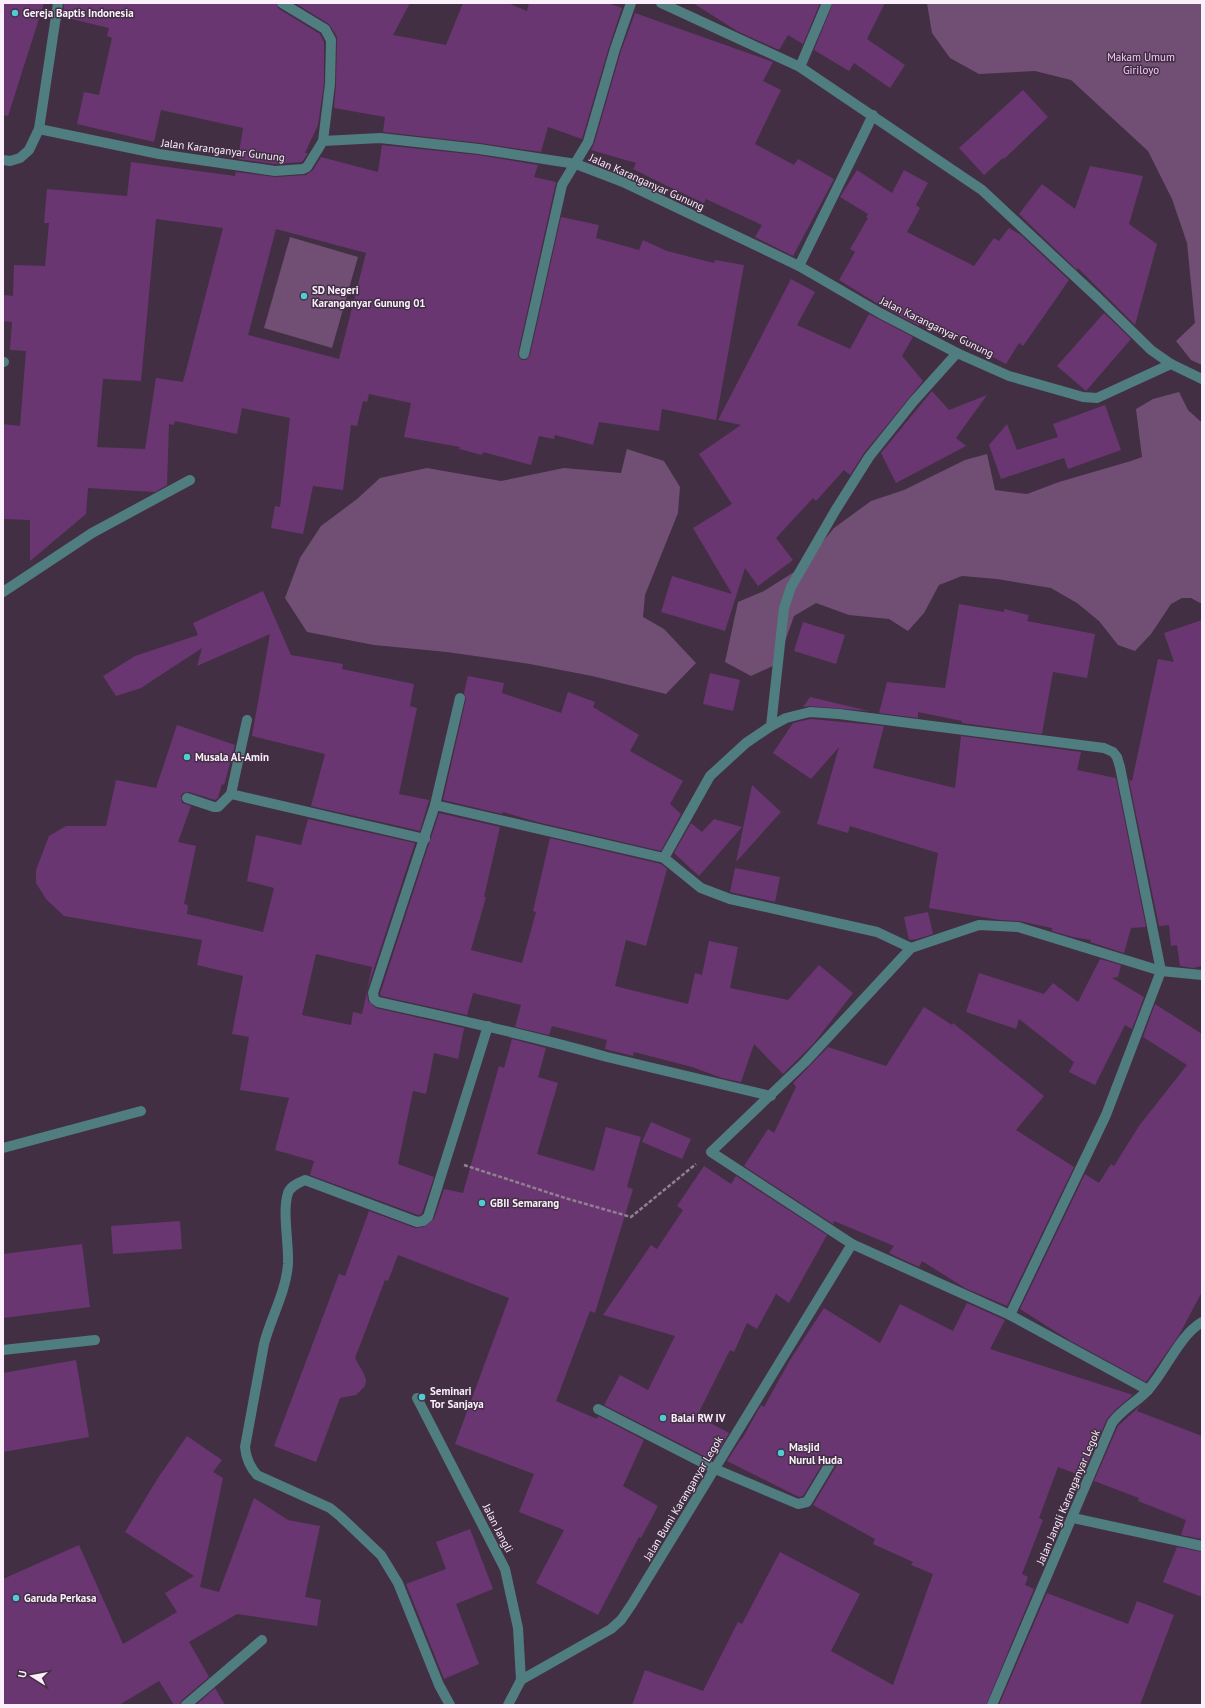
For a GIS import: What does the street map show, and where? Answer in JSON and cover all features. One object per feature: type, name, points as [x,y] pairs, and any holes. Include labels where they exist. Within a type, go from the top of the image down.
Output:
[{"type":"street","points":[[3,160],[10,161],[20,158],[29,150],[39,129],[58,3]]},
{"type":"street","points":[[282,3],[325,29],[331,40],[330,84],[324,141]]},
{"type":"street","points":[[524,354],[562,185],[588,142],[615,49],[631,3]]},
{"type":"street","points":[[661,3],[800,67],[982,190],[1098,298],[1151,350],[1171,364],[1202,379]]},
{"type":"street","points":[[800,67],[826,3]]},
{"type":"street","points":[[799,266],[873,115]]},
{"type":"street","name":"Jalan Karanganyar Gunung","points":[[39,129],[160,154],[275,171],[303,169],[324,141],[380,138],[479,148],[576,164],[623,182],[799,266],[880,313],[957,353],[1009,376],[1084,397],[1096,398],[1171,364]]},
{"type":"street","points":[[771,726],[784,608],[791,587],[835,511],[869,457],[913,402],[957,353]]},
{"type":"street","points":[[3,592],[92,533],[190,480]]},
{"type":"street","points":[[460,698],[435,805],[373,993],[374,998],[378,1002],[488,1026],[607,1057],[771,1096]]},
{"type":"street","points":[[664,858],[710,776],[746,743],[771,726],[786,718],[810,712],[838,714],[1050,741],[1109,750],[1117,758],[1161,971],[1106,1114],[1010,1315]]},
{"type":"street","points":[[187,798],[218,807],[231,794],[247,720]]},
{"type":"street","points":[[231,794],[425,839]]},
{"type":"street","points":[[435,805],[664,858],[701,888],[730,900],[877,932],[911,948]]},
{"type":"street","points":[[1148,1390],[1010,1315],[852,1244],[711,1152],[806,1062],[911,948],[979,924],[995,924],[1018,927],[1161,971],[1202,975]]},
{"type":"street","points":[[450,1705],[439,1685],[398,1583],[381,1555],[330,1508],[265,1480],[257,1475],[251,1469],[246,1458],[245,1447],[264,1344],[281,1298],[285,1282],[288,1264],[287,1202],[289,1191],[294,1185],[305,1180],[417,1222],[423,1221],[428,1217],[488,1026]]},
{"type":"street","points":[[3,1148],[141,1111]]},
{"type":"street","name":"Jalan Bumi Karanganyar Legok","points":[[521,1680],[611,1629],[621,1620],[852,1244]]},
{"type":"street","name":"Jalan Jangli Karanganyar Legok","points":[[992,1705],[1073,1518],[1112,1423],[1117,1416],[1148,1390],[1179,1346],[1196,1325],[1202,1322]]},
{"type":"street","points":[[3,1350],[95,1340]]},
{"type":"street","name":"Jalan Jangli","points":[[417,1398],[505,1569],[518,1628],[521,1680]]},
{"type":"street","points":[[598,1409],[715,1469],[798,1504],[807,1502],[831,1462]]},
{"type":"street","points":[[1073,1518],[1202,1546]]},
{"type":"street","points":[[186,1705],[262,1640]]},
{"type":"street","points":[[508,1705],[521,1680]]},
{"type":"path","points":[[447,1159],[565,1198],[631,1217],[711,1152]]},
{"type":"green space","name":"Makam Umum Giriloyo","points":[[927,3],[1202,3],[1202,365],[1191,360],[1176,341],[1195,323],[1187,243],[1172,199],[1148,151],[1071,80],[1035,71],[979,74],[950,58],[932,33]]},
{"type":"green space","points":[[290,237],[358,257],[332,348],[264,328]]},
{"type":"green space","points":[[1179,392],[1188,410],[1200,421],[1202,421],[1202,604],[1191,598],[1182,598],[1171,604],[1151,634],[1135,651],[1118,645],[1099,621],[1077,603],[1051,588],[997,579],[962,576],[939,585],[924,613],[908,631],[889,619],[849,615],[816,603],[794,616],[777,664],[751,676],[725,662],[738,602],[764,591],[802,567],[834,528],[871,501],[904,490],[965,460],[987,454],[995,490],[1027,494],[1059,482],[1131,461],[1142,457],[1136,409],[1153,399]]},
{"type":"green space","points":[[627,449],[664,461],[680,487],[678,513],[645,595],[643,617],[664,629],[696,663],[666,694],[592,676],[530,664],[447,652],[374,645],[307,632],[285,598],[300,558],[321,526],[357,499],[380,478],[427,468],[501,481],[564,468],[621,473]]},
{"type":"building","points":[[3,3],[44,3],[8,116],[3,115]]},
{"type":"building","points":[[64,3],[276,3],[279,9],[320,34],[324,42],[324,84],[318,125],[305,153],[308,153],[302,162],[275,164],[238,159],[243,128],[161,110],[154,142],[77,124],[84,92],[99,95],[112,38],[107,36],[109,28],[63,17]]},
{"type":"building","points":[[295,3],[410,3],[393,35],[446,45],[463,3],[508,3],[527,11],[529,3],[608,3],[622,8],[582,139],[548,127],[541,152],[480,143],[383,132],[385,117],[334,108],[337,37],[329,24]]},
{"type":"building","points":[[693,3],[820,3],[803,44],[788,35],[779,50],[737,31]]},
{"type":"building","points":[[833,3],[885,3],[867,39],[905,65],[890,88],[854,63],[849,71],[814,50]]},
{"type":"building","points":[[635,13],[773,62],[763,81],[781,90],[755,144],[794,165],[798,159],[834,179],[793,256],[755,237],[762,225],[706,199],[704,203],[665,185],[633,169],[636,163],[591,150],[621,51]]},
{"type":"building","points":[[1023,90],[1048,117],[1004,159],[1003,158],[984,175],[959,148]]},
{"type":"building","points":[[382,145],[478,155],[538,165],[534,177],[556,182],[518,353],[518,356],[522,360],[526,360],[530,355],[561,217],[599,225],[596,238],[639,250],[643,240],[667,251],[714,263],[715,260],[744,265],[716,420],[662,409],[659,431],[599,422],[593,445],[555,435],[554,439],[539,436],[531,465],[483,452],[482,455],[459,449],[460,447],[404,437],[411,403],[369,394],[367,402],[363,401],[357,426],[351,425],[343,490],[313,486],[303,534],[271,528],[275,506],[280,507],[290,418],[242,408],[237,434],[175,421],[174,425],[169,424],[167,485],[155,492],[88,488],[86,514],[30,561],[30,520],[3,519],[3,424],[20,426],[26,351],[10,350],[12,322],[3,321],[3,295],[13,296],[14,265],[45,266],[49,223],[44,223],[47,189],[127,196],[131,162],[235,176],[236,172],[275,177],[306,175],[313,170],[321,157],[378,172]],"holes":[[[156,219],[223,228],[183,382],[156,378],[145,449],[97,447],[103,379],[141,381]],[[276,229],[366,253],[339,359],[248,335]]]},
{"type":"building","points":[[1090,166],[1143,176],[1129,224],[1157,244],[1135,325],[1078,268],[1077,270],[1019,214],[1042,184],[1075,209]]},
{"type":"building","points":[[857,170],[892,193],[904,170],[928,183],[916,205],[920,208],[907,232],[974,266],[994,238],[999,241],[1009,228],[1021,235],[1069,280],[1023,346],[1019,343],[1006,364],[934,326],[933,328],[921,322],[919,326],[883,307],[839,280],[855,252],[850,249],[868,218],[866,217],[868,214],[840,197]]},
{"type":"building","points":[[791,279],[815,292],[797,325],[850,349],[869,314],[913,337],[902,356],[923,381],[864,453],[850,475],[844,470],[816,501],[813,498],[776,538],[793,560],[758,586],[745,568],[725,631],[661,612],[672,576],[732,594],[693,528],[732,504],[699,454],[741,425],[718,420]]},
{"type":"building","points":[[1104,313],[1131,339],[1086,391],[1057,366]]},
{"type":"building","points":[[932,391],[949,410],[987,395],[956,438],[966,446],[896,483],[881,453]]},
{"type":"building","points":[[1105,405],[1121,450],[1068,469],[1064,458],[1001,479],[989,445],[1007,424],[1017,450],[1058,437],[1053,424]]},
{"type":"building","points":[[263,591],[291,655],[343,664],[342,669],[414,684],[410,706],[417,708],[399,794],[429,800],[420,831],[311,806],[325,754],[252,736],[270,634],[197,666],[202,648],[141,688],[116,696],[103,676],[135,656],[198,635],[193,623]]},
{"type":"building","points":[[959,604],[1004,612],[1004,609],[1029,615],[1027,621],[1095,634],[1087,678],[1053,672],[1042,734],[962,723],[962,721],[918,712],[918,718],[879,713],[887,682],[945,688]]},
{"type":"building","points":[[1202,620],[1202,966],[1193,968],[1180,966],[1177,945],[1171,946],[1169,925],[1159,926],[1129,780],[1132,781],[1158,659],[1174,662],[1164,633]]},
{"type":"building","points":[[803,622],[845,635],[836,664],[794,651]]},
{"type":"building","points":[[710,673],[740,680],[733,711],[703,704]]},
{"type":"building","points":[[468,676],[504,683],[502,693],[561,713],[568,692],[595,702],[593,707],[639,735],[630,751],[683,781],[670,804],[681,814],[661,851],[537,822],[503,812],[502,814],[443,800],[466,699],[464,693]]},
{"type":"building","points":[[810,697],[869,711],[810,706],[803,707]]},
{"type":"building","points":[[811,719],[884,726],[873,768],[955,788],[961,736],[1081,752],[1077,770],[1116,778],[1146,927],[1131,928],[1124,953],[1090,942],[1091,940],[1052,931],[1052,928],[1019,921],[1000,920],[929,908],[938,853],[850,826],[848,833],[817,824],[839,747],[811,779],[773,753],[793,723]]},
{"type":"building","points":[[177,725],[235,745],[224,785],[222,784],[218,798],[215,800],[189,792],[183,793],[181,796],[182,803],[191,806],[178,842],[196,846],[184,904],[188,905],[187,914],[263,932],[274,888],[247,881],[256,835],[301,845],[308,819],[415,843],[367,990],[372,967],[316,954],[302,1015],[351,1025],[353,1012],[362,1014],[367,992],[368,1001],[376,1008],[464,1028],[458,1059],[434,1053],[426,1094],[413,1091],[398,1164],[434,1177],[420,1215],[310,1175],[314,1161],[275,1150],[289,1098],[240,1090],[249,1037],[232,1034],[243,976],[197,965],[202,940],[64,916],[46,899],[36,883],[36,870],[49,836],[66,826],[106,826],[116,780],[156,788]]},
{"type":"building","points":[[752,785],[781,812],[736,862]]},
{"type":"building","points":[[439,813],[500,827],[484,897],[486,897],[471,950],[522,963],[536,912],[533,911],[550,838],[661,864],[667,869],[646,946],[626,940],[615,986],[688,1004],[695,973],[702,975],[709,941],[738,947],[730,988],[788,1000],[819,965],[853,993],[814,1043],[783,1074],[754,1044],[741,1082],[722,1078],[692,1067],[634,1052],[633,1056],[605,1049],[607,1040],[552,1026],[549,1035],[515,1027],[521,1005],[473,993],[467,1015],[381,996],[380,994]]},
{"type":"building","points":[[714,819],[742,827],[699,876],[674,853],[691,823],[702,832]]},
{"type":"building","points":[[735,868],[780,877],[775,902],[730,892]]},
{"type":"building","points":[[928,912],[933,934],[909,940],[904,917]]},
{"type":"building","points":[[1100,959],[1121,965],[1118,977],[1112,978],[1144,997],[1132,1029],[1125,1025],[1095,1085],[1069,1072],[1074,1062],[1019,1019],[1016,1029],[966,1012],[979,973],[1044,994],[1053,983],[1078,1002]]},
{"type":"building","points":[[1155,1004],[1202,1034],[1202,1292],[1179,1335],[1146,1382],[1069,1340],[1020,1309],[1085,1174],[1099,1183],[1111,1164],[1114,1166],[1139,1126],[1187,1065],[1143,1037]]},
{"type":"building","points":[[924,1007],[952,1025],[953,1023],[1044,1096],[1016,1130],[1074,1167],[1007,1306],[965,1288],[922,1261],[919,1267],[889,1253],[894,1246],[834,1221],[833,1224],[744,1166],[768,1129],[774,1133],[796,1087],[793,1083],[828,1047],[886,1066]]},
{"type":"building","points":[[512,1039],[546,1048],[538,1077],[558,1083],[537,1154],[594,1171],[606,1127],[641,1137],[627,1187],[633,1189],[595,1313],[590,1311],[556,1401],[597,1419],[598,1416],[644,1440],[623,1486],[658,1506],[641,1538],[639,1537],[598,1615],[536,1583],[564,1530],[519,1512],[534,1474],[455,1444],[509,1298],[398,1255],[388,1281],[385,1280],[355,1358],[364,1374],[366,1380],[365,1386],[356,1395],[340,1398],[316,1462],[274,1446],[339,1274],[345,1276],[369,1211],[415,1228],[424,1227],[434,1219],[444,1189],[463,1193],[499,1066],[504,1068]]},
{"type":"building","points":[[651,1122],[691,1139],[682,1159],[642,1142]]},
{"type":"building","points":[[704,1166],[731,1184],[736,1176],[827,1235],[789,1303],[776,1294],[757,1329],[747,1323],[734,1352],[730,1350],[697,1416],[729,1433],[716,1455],[711,1452],[708,1458],[604,1405],[620,1375],[648,1390],[675,1336],[603,1315],[651,1245],[657,1249],[683,1210],[677,1206]]},
{"type":"building","points":[[180,1221],[182,1249],[113,1254],[111,1226]]},
{"type":"building","points":[[82,1244],[90,1307],[3,1318],[3,1254]]},
{"type":"building","points":[[967,1303],[1005,1320],[990,1349],[1133,1395],[1116,1409],[1107,1419],[1082,1476],[1058,1467],[1039,1518],[1043,1520],[1022,1574],[1028,1577],[1025,1585],[1034,1589],[986,1705],[632,1705],[645,1670],[703,1691],[738,1622],[742,1624],[780,1552],[860,1594],[831,1651],[893,1685],[933,1574],[911,1565],[913,1562],[873,1544],[875,1539],[813,1505],[837,1465],[837,1459],[834,1456],[828,1456],[826,1458],[803,1496],[799,1497],[727,1461],[742,1439],[761,1405],[764,1407],[790,1360],[824,1308],[880,1343],[900,1304],[953,1331]]},
{"type":"building","points":[[76,1360],[89,1437],[3,1452],[3,1373]]},
{"type":"building","points":[[1140,1406],[1137,1411],[1202,1436],[1202,1539],[1181,1535],[1186,1520],[1138,1501],[1139,1498],[1094,1481],[1118,1426]]},
{"type":"building","points":[[187,1436],[222,1460],[213,1472],[223,1478],[200,1587],[219,1592],[254,1498],[288,1520],[320,1526],[305,1597],[321,1600],[317,1626],[237,1614],[189,1642],[209,1677],[182,1700],[180,1705],[174,1705],[159,1681],[119,1705],[3,1705],[3,1579],[79,1545],[123,1644],[177,1612],[165,1593],[194,1576],[125,1532],[158,1478]]},
{"type":"building","points":[[470,1529],[493,1589],[456,1604],[479,1664],[444,1679],[406,1584],[446,1569],[436,1542]]},
{"type":"building","points":[[1177,1547],[1202,1552],[1202,1597],[1163,1582]]},
{"type":"building","points":[[1047,1593],[1128,1624],[1137,1601],[1174,1615],[1140,1705],[999,1705]]},
{"type":"building","points":[[215,1688],[225,1705],[196,1705]]},
{"type":"place","name":"Gereja Baptis Indonesia","points":[[15,13]]},
{"type":"place","name":"SD Negeri Karanganyar Gunung 01","points":[[304,296]]},
{"type":"place","name":"Musala Al-Amin","points":[[187,757]]},
{"type":"place","name":"GBII Semarang","points":[[482,1203]]},
{"type":"place","name":"Seminari Tor Sanjaya","points":[[422,1397]]},
{"type":"place","name":"Balai RW IV","points":[[663,1418]]},
{"type":"place","name":"Masjid Nurul Huda","points":[[781,1453]]},
{"type":"place","name":"Garuda Perkasa","points":[[16,1598]]}]
